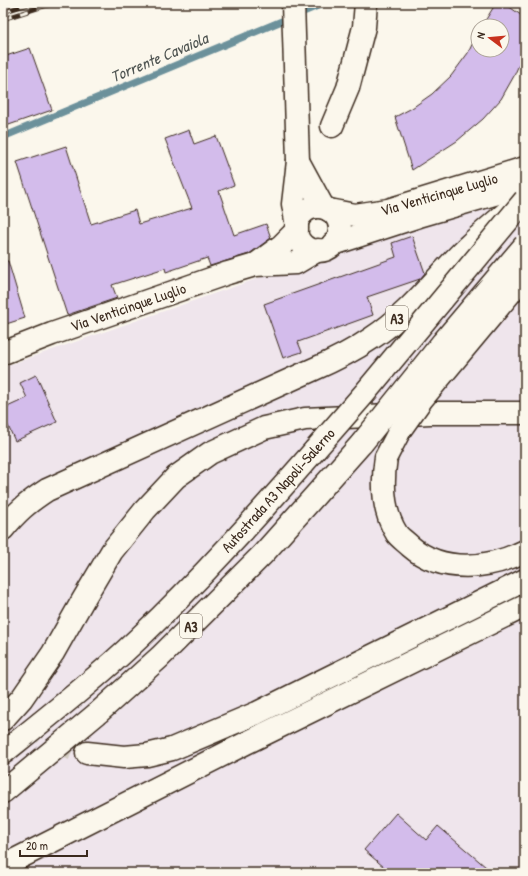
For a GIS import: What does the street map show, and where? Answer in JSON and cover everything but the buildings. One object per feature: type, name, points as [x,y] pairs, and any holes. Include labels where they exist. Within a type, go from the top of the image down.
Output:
[{"type":"main road","points":[[293,3],[298,161],[293,204],[298,236],[301,242],[312,249],[326,247],[337,239],[340,226],[334,214],[326,208],[298,161]]},
{"type":"main road","points":[[332,126],[348,88],[364,27],[366,3]]},
{"type":"main road","name":"Via Venticinque Luglio","points":[[255,265],[281,246],[297,228],[299,219],[308,209],[315,207],[326,208],[355,215],[388,210],[525,168]]},
{"type":"main road","name":"Via Venticinque Luglio","points":[[3,353],[60,331],[228,273],[255,265],[296,263],[326,247],[419,216],[525,185]]},
{"type":"main road","name":"A3","points":[[3,530],[16,513],[28,502],[46,490],[339,358],[372,338],[395,320],[426,291],[468,246],[525,196]]},
{"type":"main road","name":"Autostrada A3 Napoli-Salerno","points":[[3,753],[87,685],[140,637],[252,522],[364,394],[525,200]]},
{"type":"main road","name":"Autostrada A3 Napoli-Salerno","points":[[3,792],[99,712],[160,657],[263,554],[362,443],[443,342],[525,245]]},
{"type":"main road","points":[[525,272],[512,291],[422,399],[400,430],[386,457],[383,475],[385,502],[389,519],[397,535],[415,550],[433,560],[447,565],[494,563],[525,551]]},
{"type":"main road","points":[[3,719],[22,698],[53,653],[112,551],[145,510],[176,477],[210,454],[264,428],[305,419],[430,413],[525,413]]},
{"type":"main road","points":[[87,754],[124,757],[147,755],[172,749],[257,713],[525,580]]},
{"type":"main road","points":[[3,866],[246,743],[525,606]]},
{"type":"shaded area","points":[[525,155],[525,873],[3,873],[3,367],[425,220]]},
{"type":"waterway","name":"Torrente Cavaiola","points":[[3,137],[325,3]]},
{"type":"tunnel","points":[[3,697],[17,712],[42,733],[71,749],[87,753]]},
{"type":"railway","points":[[3,12],[32,3]]},
{"type":"railway","points":[[3,19],[54,3]]}]
